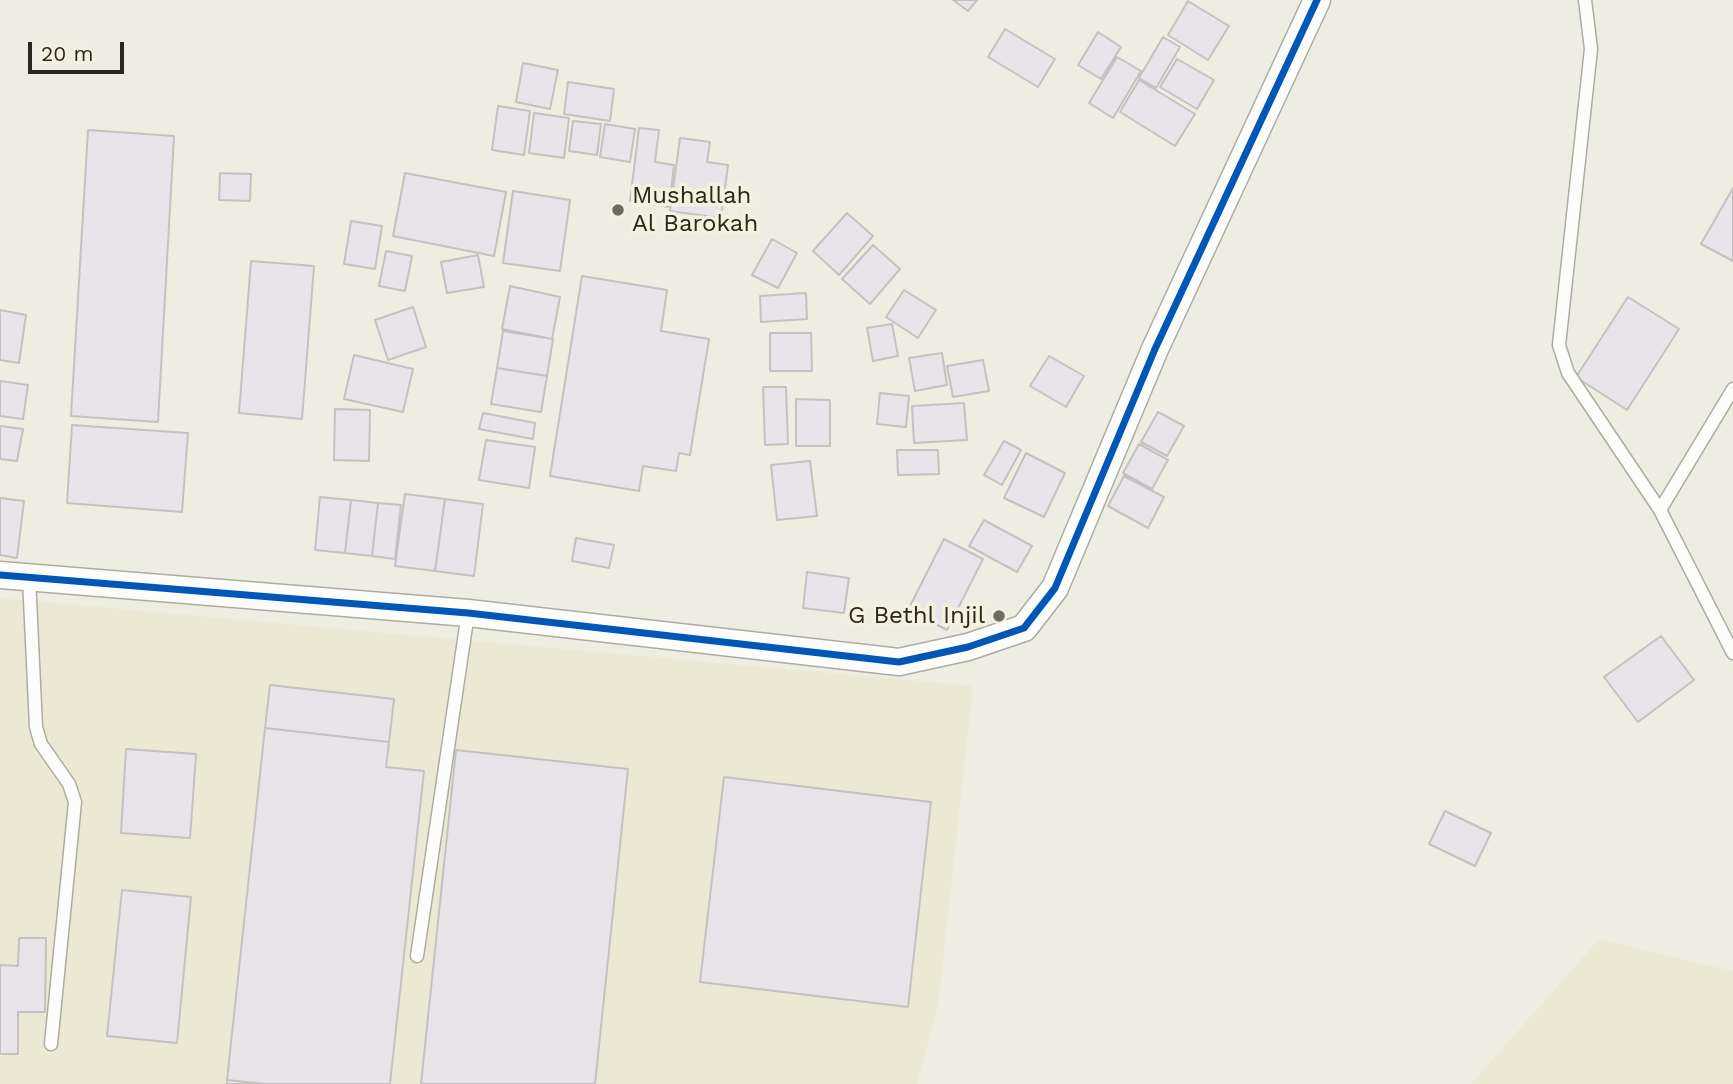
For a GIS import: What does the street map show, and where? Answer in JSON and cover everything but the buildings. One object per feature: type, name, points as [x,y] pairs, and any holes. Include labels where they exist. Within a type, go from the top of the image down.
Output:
[{"type":"street","points":[[0,575],[468,613],[899,662],[968,647],[1024,628],[1055,588],[1155,349],[1317,0]]},
{"type":"lane","points":[[1585,0],[1591,49],[1559,345],[1569,373],[1660,510],[1733,653]]},
{"type":"lane","points":[[1660,510],[1733,389]]},
{"type":"lane","points":[[29,578],[36,727],[41,744],[69,784],[75,802],[51,1044]]},
{"type":"lane","points":[[417,956],[468,613]]},
{"type":"shaded area","points":[[0,598],[973,686],[938,1007],[917,1084],[0,1084]]},
{"type":"shaded area","points":[[1599,939],[1733,971],[1733,1084],[1471,1084]]},
{"type":"cycle path","points":[[0,575],[468,613],[899,662],[968,647],[1024,628],[1055,588],[1155,349],[1317,0]]},
{"type":"place","name":"Mushallah Al Barokah","points":[[618,210]]},
{"type":"place","name":"G Bethl Injil","points":[[999,616]]}]
